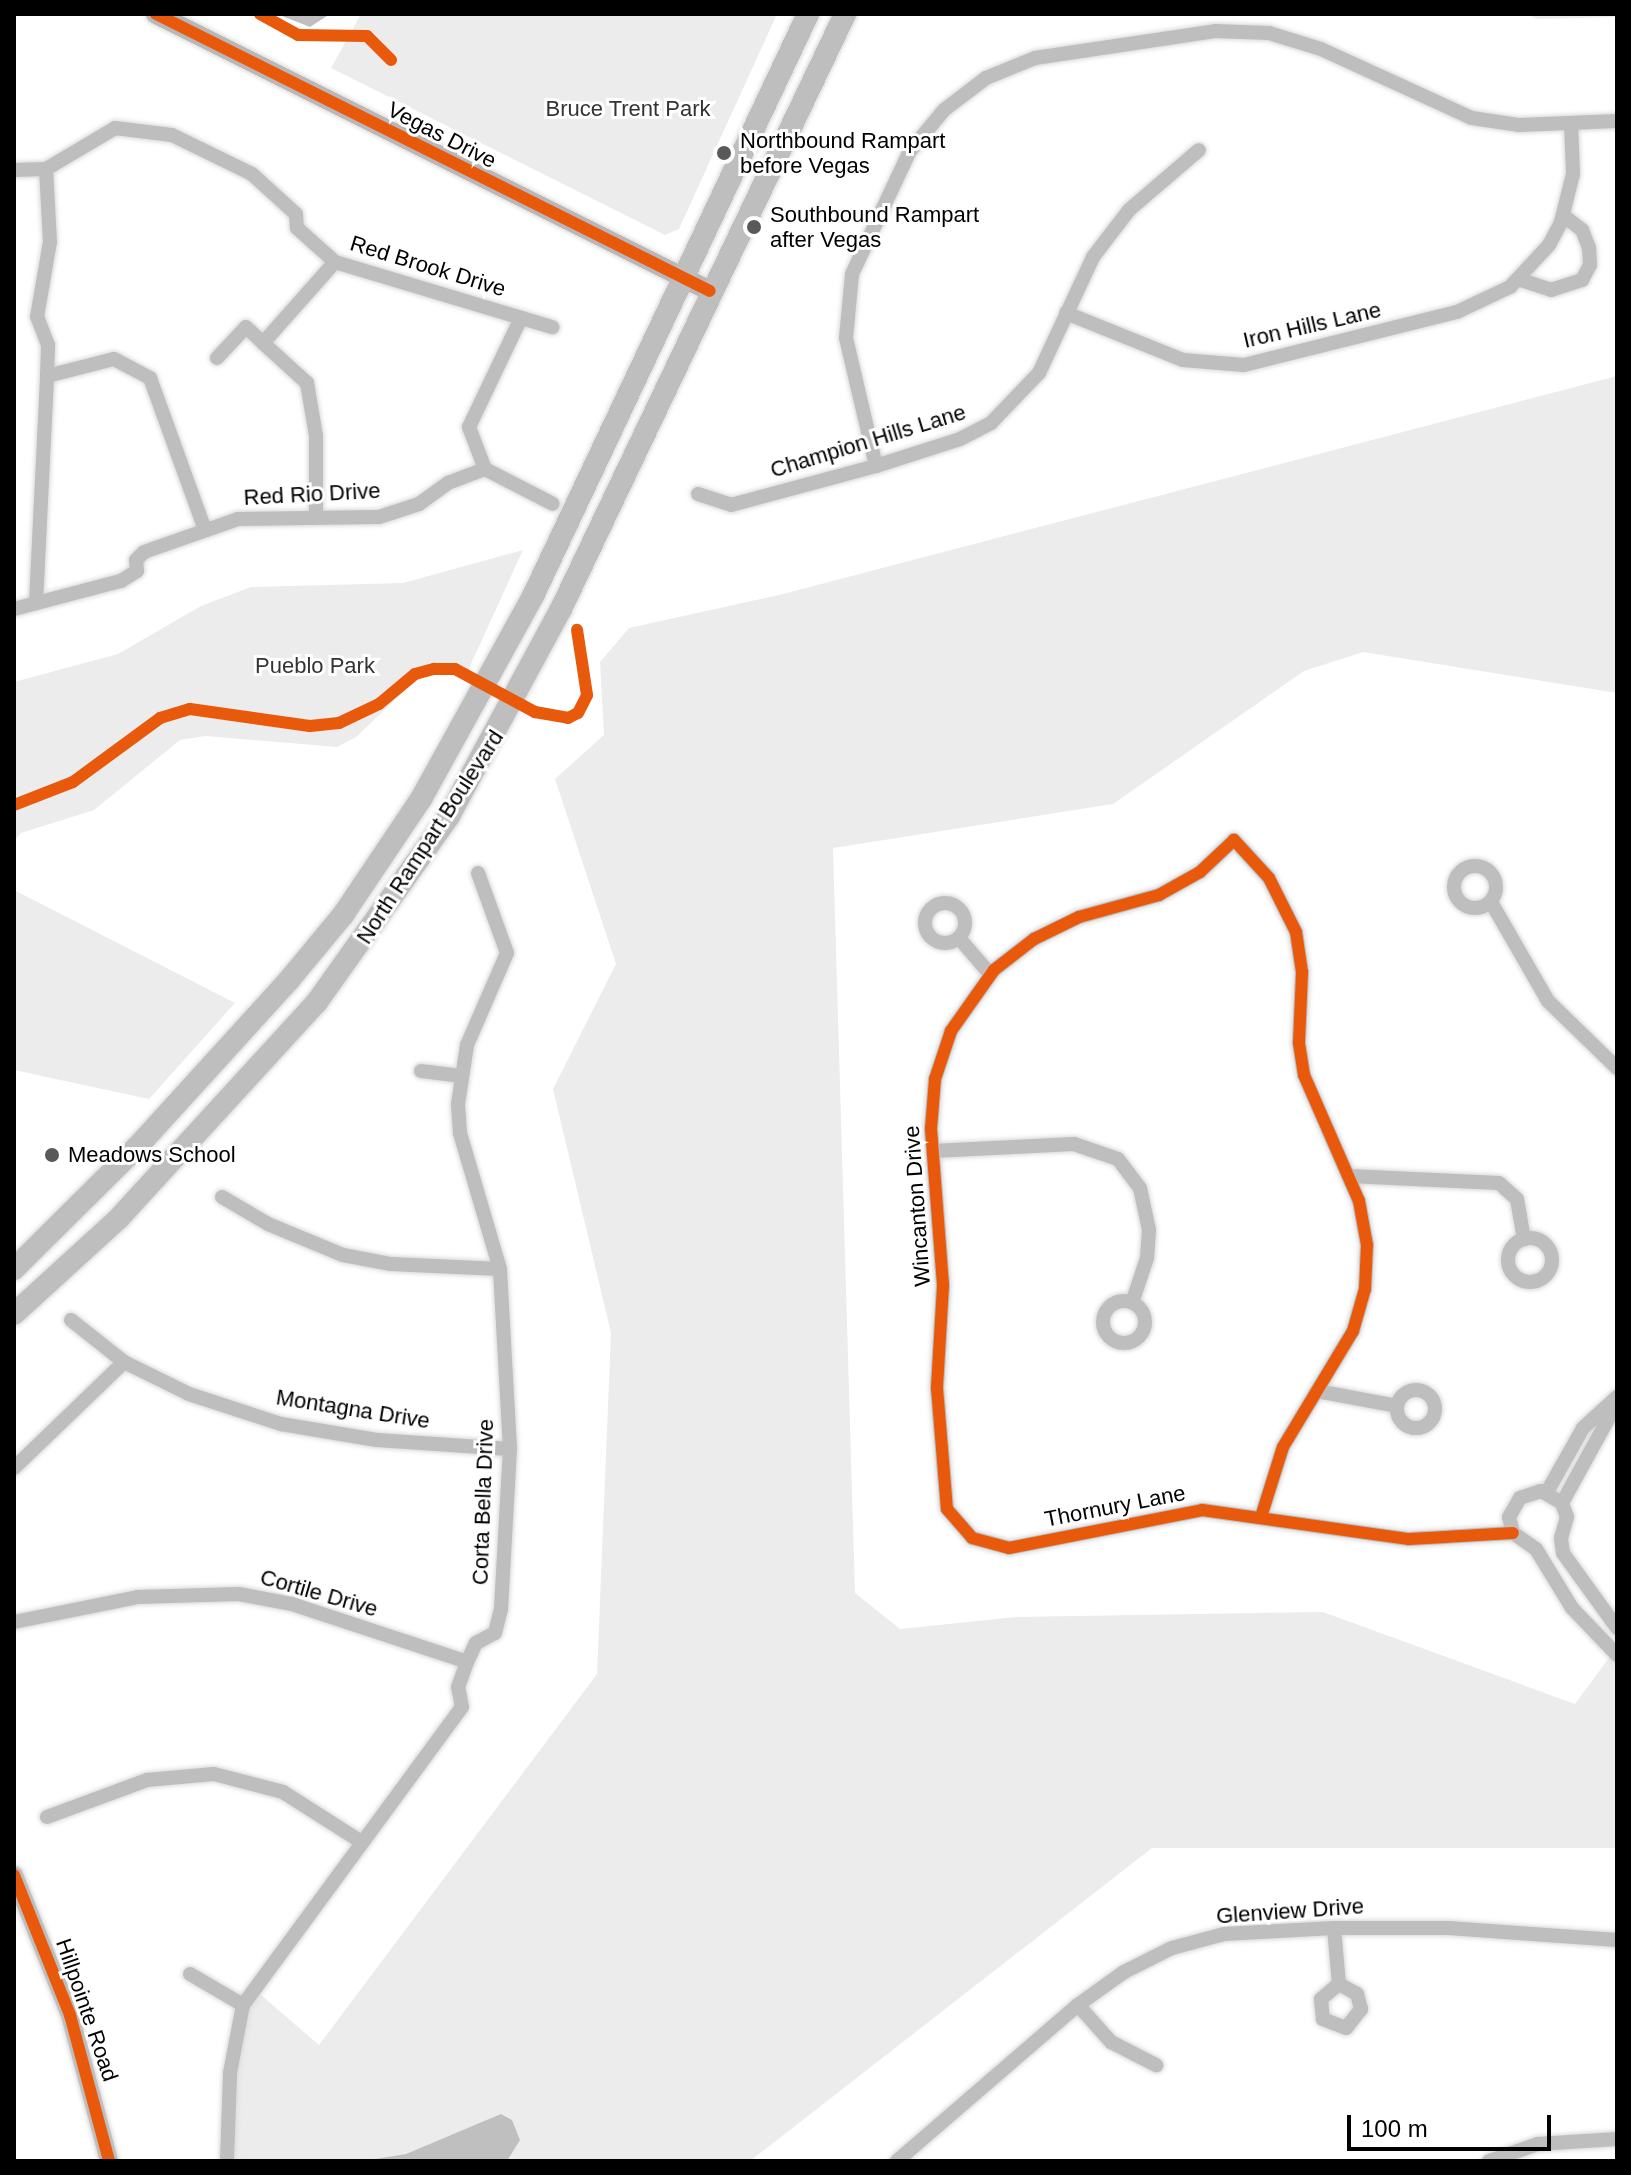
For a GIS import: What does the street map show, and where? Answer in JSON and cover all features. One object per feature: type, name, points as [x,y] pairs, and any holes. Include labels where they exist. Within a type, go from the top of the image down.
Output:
[{"type":"main road","name":"Vegas Drive","points":[[156,14],[710,291]]},
{"type":"main road","name":"North Rampart Boulevard","points":[[14,1269],[171,1111],[343,915],[475,709],[808,14]]},
{"type":"main road","name":"North Rampart Boulevard","points":[[14,1314],[119,1218],[221,1111],[368,935],[504,722],[526,681],[845,14]]},
{"type":"main road","points":[[343,915],[368,935]]},
{"type":"street","points":[[1214,14],[1215,31]]},
{"type":"street","points":[[876,466],[851,370],[846,306],[864,244],[910,151],[944,110],[986,78],[1035,58],[1215,31],[1269,33],[1321,49],[1472,118],[1519,125],[1617,121]]},
{"type":"street","name":"Iron Hills Lane","points":[[1066,313],[1183,360],[1244,365],[1457,312],[1518,279],[1549,245],[1563,215],[1573,174],[1571,123]]},
{"type":"street","name":"Red Brook Drive","points":[[14,170],[46,169],[115,128],[172,135],[252,174],[296,214],[297,228],[335,262],[552,327]]},
{"type":"street","name":"Champion Hills Lane","points":[[698,494],[731,505],[876,466],[960,439],[1005,413],[1039,373],[1093,257],[1129,210],[1199,150]]},
{"type":"street","points":[[36,603],[48,345],[37,317],[50,242],[46,169]]},
{"type":"street","points":[[1518,279],[1551,290],[1582,280],[1590,265],[1589,248],[1582,230],[1563,215]]},
{"type":"street","points":[[263,343],[335,262]]},
{"type":"street","points":[[521,318],[469,427],[485,469],[553,504]]},
{"type":"street","points":[[217,358],[246,327],[307,383],[316,436],[316,517]]},
{"type":"street","points":[[47,376],[114,359],[150,378],[205,530]]},
{"type":"street","name":"Red Rio Drive","points":[[14,609],[121,581],[137,571],[136,560],[144,552],[238,519],[379,517],[419,504],[448,483],[485,469]]},
{"type":"street","name":"Wincanton Drive","points":[[966,1533],[950,1516],[942,1494],[937,1388],[944,1306],[932,1104],[942,1055],[963,1009],[990,974],[1056,927],[1180,885],[1234,840],[1269,878],[1296,932],[1302,972],[1299,1042],[1304,1075],[1349,1176]]},
{"type":"street","name":"Corta Bella Drive","points":[[467,1662],[476,1643],[495,1633],[501,1609],[510,1449],[500,1269],[460,1133],[459,1076],[467,1045],[507,953],[505,936],[478,873]]},
{"type":"street","points":[[1491,902],[1548,1001],[1617,1068]]},
{"type":"street","points":[[959,938],[990,974]]},
{"type":"street","points":[[421,1071],[459,1076]]},
{"type":"street","points":[[933,1151],[1074,1144],[1118,1159],[1140,1188],[1149,1230],[1147,1258],[1132,1303]]},
{"type":"street","points":[[1261,1517],[1283,1447],[1348,1341],[1365,1289],[1364,1223],[1349,1176],[1502,1184],[1518,1203],[1524,1239]]},
{"type":"street","points":[[222,1197],[268,1224],[343,1255],[391,1264],[500,1269]]},
{"type":"street","name":"Montagna Drive","points":[[71,1320],[124,1362],[189,1394],[281,1424],[377,1440],[510,1449]]},
{"type":"street","points":[[14,1468],[124,1362]]},
{"type":"street","points":[[1317,1391],[1397,1406]]},
{"type":"street","points":[[1547,1492],[1583,1428],[1617,1400]]},
{"type":"street","points":[[1562,1503],[1617,1400]]},
{"type":"street","points":[[1617,1628],[1594,1604],[1563,1553],[1561,1538],[1567,1517],[1562,1503],[1547,1492],[1530,1492],[1516,1501],[1509,1517],[1513,1533],[1536,1549],[1572,1608],[1617,1655]]},
{"type":"street","name":"Thornury Lane","points":[[966,1533],[994,1546],[1017,1547],[1174,1511],[1229,1511],[1409,1539],[1513,1533]]},
{"type":"street","name":"Cortile Drive","points":[[14,1622],[138,1597],[239,1594],[292,1604],[467,1662]]},
{"type":"street","points":[[227,2161],[230,2073],[243,2005],[360,1841],[462,1707],[458,1687],[467,1662]]},
{"type":"street","points":[[47,1817],[147,1780],[214,1774],[283,1792],[360,1841]]},
{"type":"street","name":"Hillpointe Road","points":[[14,1875],[70,2015],[109,2161]]},
{"type":"street","points":[[1334,1928],[1339,1984]]},
{"type":"street","name":"Glenview Drive","points":[[897,2161],[1078,2005],[1124,1972],[1172,1948],[1224,1934],[1334,1928],[1448,1928],[1617,1940]]},
{"type":"street","points":[[190,1974],[243,2005]]},
{"type":"street","points":[[1078,2005],[1111,2042],[1156,2065]]},
{"type":"street","points":[[1489,2161],[1538,2144],[1617,2139]]},
{"type":"green space","name":"Bruce Trent Park","points":[[361,14],[777,14],[679,229],[665,235],[331,68]]},
{"type":"green space","points":[[1526,14],[1617,14],[1617,17],[1537,19]]},
{"type":"green space","points":[[1617,376],[1617,693],[1363,652],[1304,671],[1113,804],[833,848],[855,1593],[900,1629],[1016,1617],[1323,1612],[1575,1704],[1617,1647],[1617,1848],[1152,1848],[750,2161],[227,2161],[230,2073],[254,1989],[319,2045],[597,1674],[611,1333],[553,1089],[616,964],[555,779],[604,735],[600,662],[629,628],[779,595]]},
{"type":"green space","name":"Pueblo Park","points":[[523,550],[465,677],[446,671],[417,679],[356,737],[337,747],[206,736],[180,740],[94,810],[21,833],[14,841],[14,682],[118,654],[201,606],[251,587],[403,583]]},
{"type":"green space","points":[[14,890],[235,1003],[149,1099],[14,1070]]},
{"type":"shaded area","points":[[277,14],[330,14],[310,27]]},
{"type":"shaded area","points":[[501,2114],[512,2120],[520,2140],[507,2161],[363,2161],[406,2154]]},
{"type":"cycle path","points":[[156,14],[710,291]]},
{"type":"cycle path","points":[[260,14],[298,35],[367,36],[391,60]]},
{"type":"cycle path","points":[[14,805],[73,782],[160,718],[190,709],[310,726],[339,723],[379,704],[415,674],[434,669],[455,669],[535,712],[568,718],[578,713],[587,695],[577,630]]},
{"type":"cycle path","points":[[1261,1517],[1283,1447],[1353,1331],[1365,1289],[1367,1245],[1359,1201],[1304,1075],[1299,1042],[1302,972],[1296,932],[1269,878],[1234,840],[1200,872],[1159,895],[1079,917],[1034,939],[994,970],[951,1031],[935,1079],[931,1129],[943,1286],[937,1388],[947,1509],[972,1538],[1009,1548],[1202,1510],[1409,1539],[1513,1533]]},
{"type":"cycle path","points":[[14,1875],[70,2015],[109,2161]]},
{"type":"place","name":"Northbound Rampart before Vegas","points":[[724,153]]},
{"type":"place","name":"Southbound Rampart after Vegas","points":[[754,227]]},
{"type":"place","name":"Meadows School","points":[[52,1155]]}]
